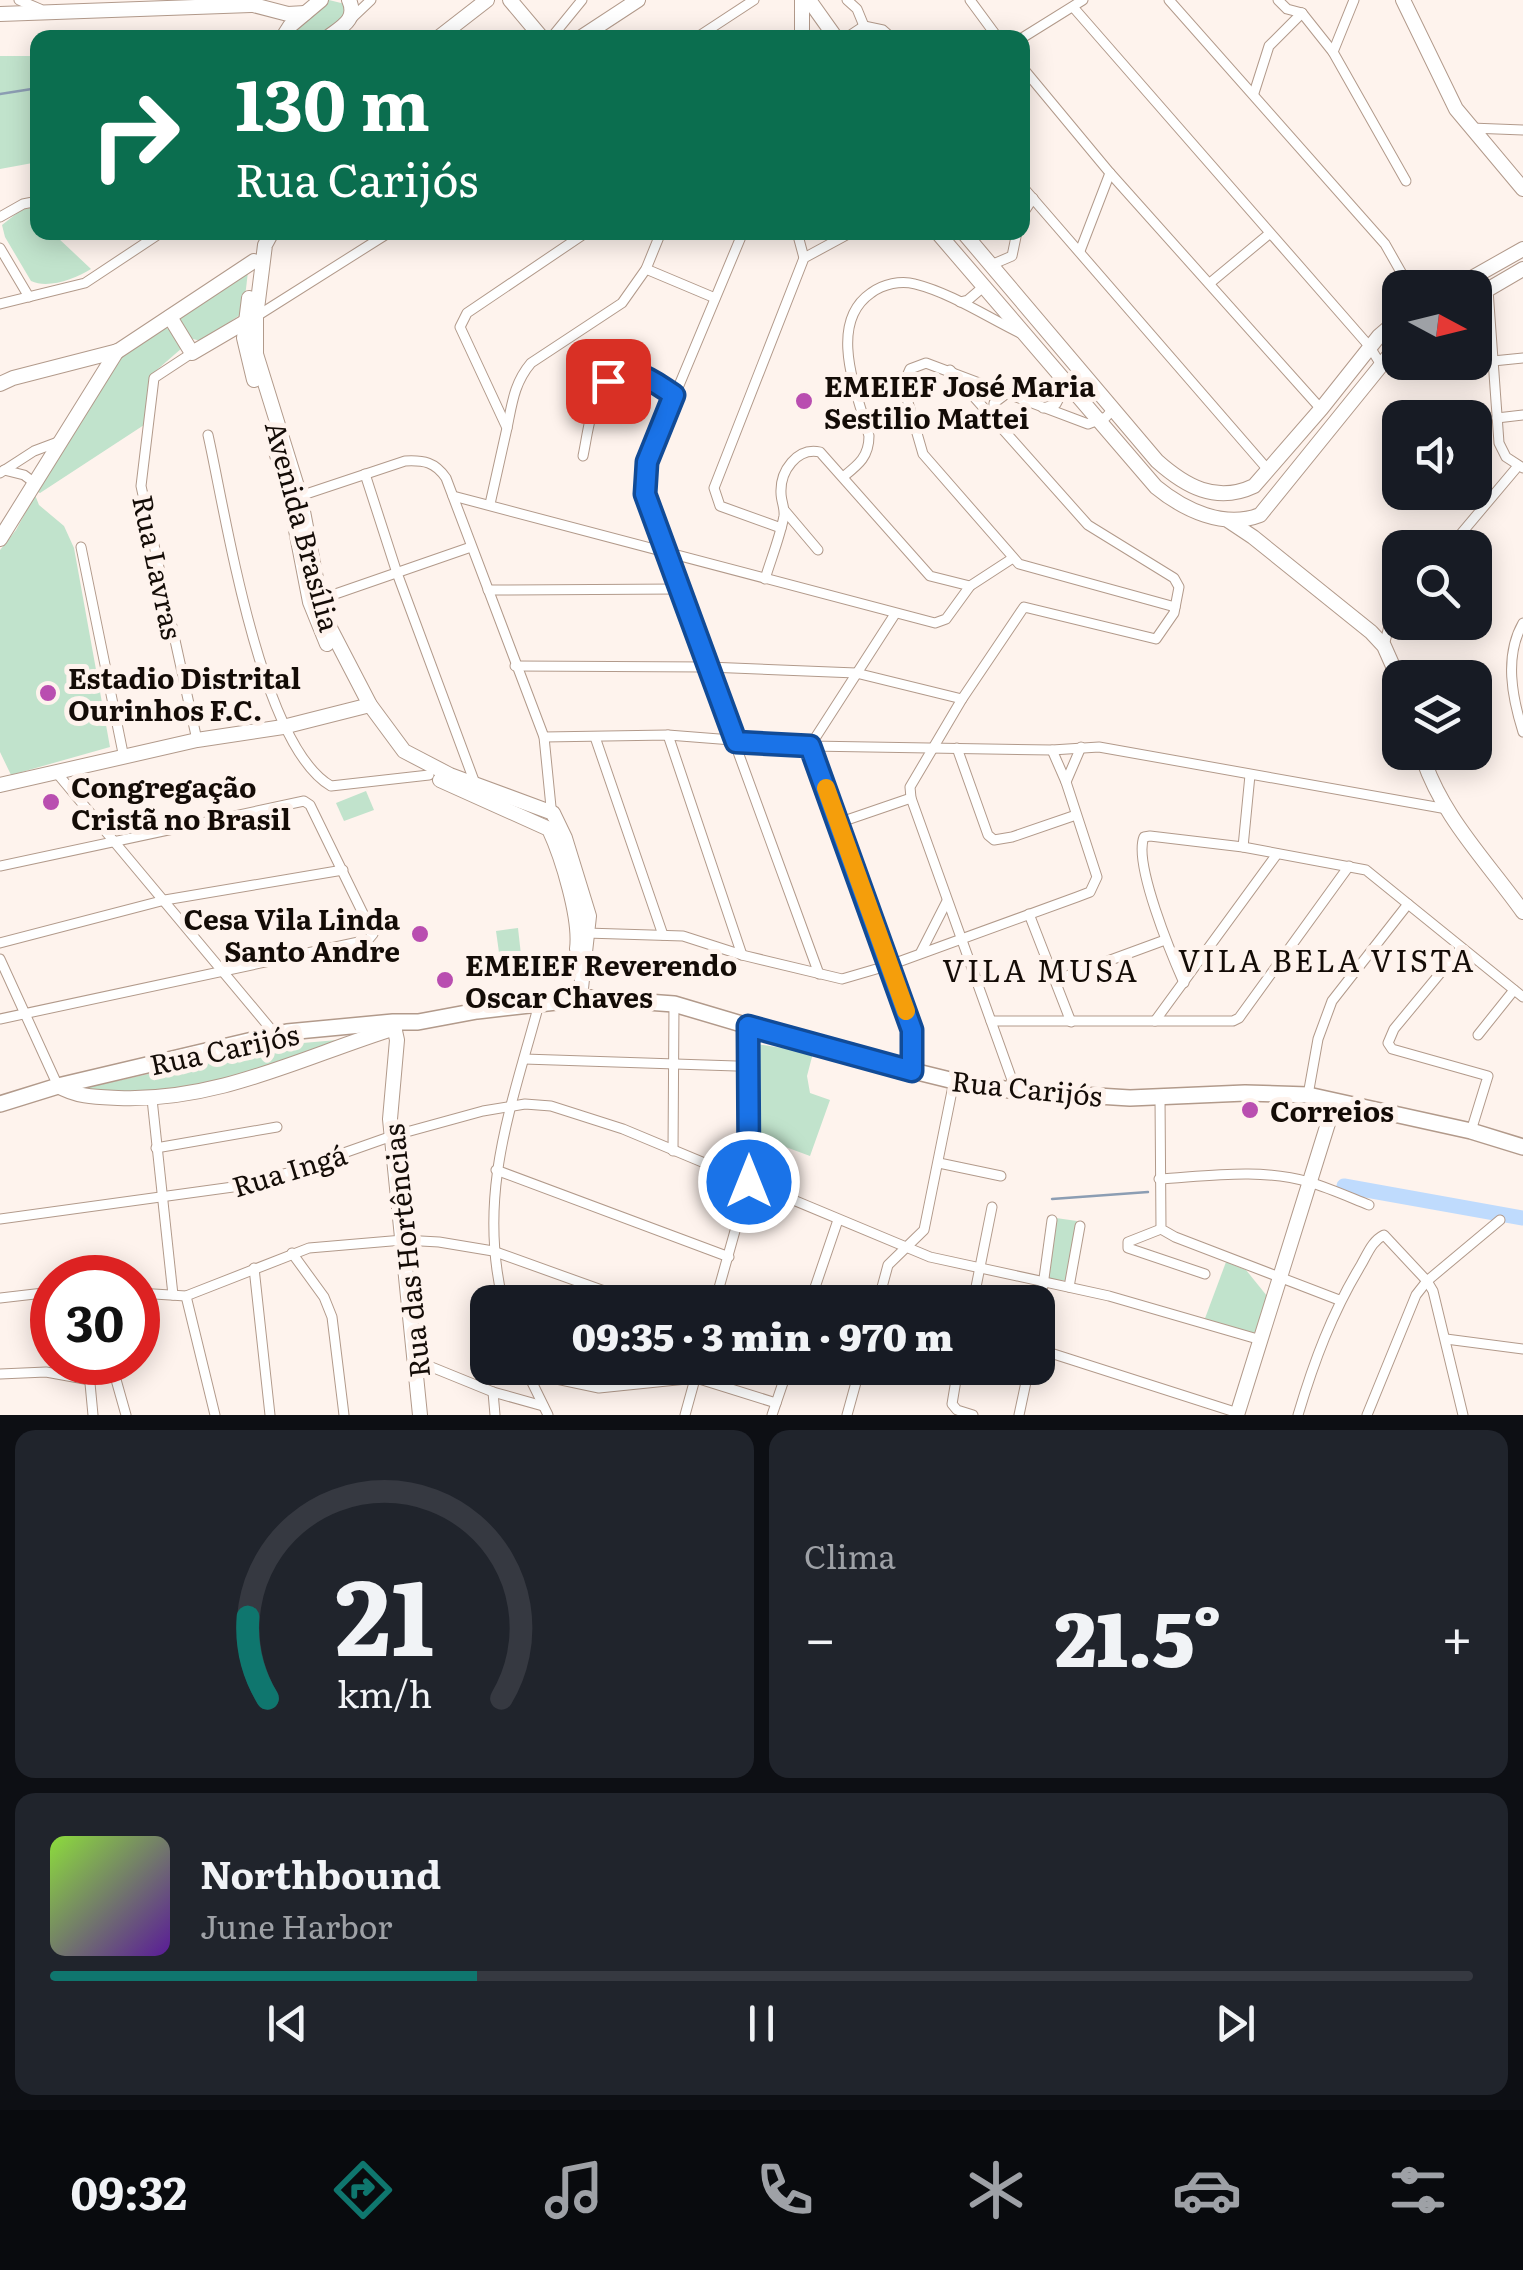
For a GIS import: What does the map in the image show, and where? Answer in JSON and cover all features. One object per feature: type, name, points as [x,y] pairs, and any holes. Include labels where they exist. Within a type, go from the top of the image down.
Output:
[{"type":"main road","points":[[287,30],[321,0]]},
{"type":"main road","points":[[337,30],[350,20],[349,0]]},
{"type":"main road","points":[[592,30],[638,0]]},
{"type":"main road","points":[[803,30],[805,0]]},
{"type":"main road","points":[[805,0],[829,30]]},
{"type":"main road","points":[[1403,0],[1440,82],[1470,128],[1523,189]]},
{"type":"main road","points":[[448,30],[486,1],[512,3],[535,30]]},
{"type":"main road","points":[[6,9],[48,13],[244,2],[288,14],[305,14]]},
{"type":"main road","points":[[272,10],[282,30]]},
{"type":"main road","name":"Avenida Brasília","points":[[257,240],[254,261],[258,312]]},
{"type":"main road","name":"Avenida Brasília","points":[[268,240],[258,312],[246,355],[295,498],[318,624],[395,752],[429,775],[548,829]]},
{"type":"main road","points":[[943,240],[1166,495],[1203,514],[1228,520],[1253,537],[1371,632],[1390,660]]},
{"type":"main road","points":[[970,240],[1156,461],[1177,479],[1204,492],[1241,491]]},
{"type":"main road","points":[[1492,270],[1523,241]]},
{"type":"main road","points":[[1486,270],[1523,249]]},
{"type":"main road","points":[[1,381],[118,351],[254,261]]},
{"type":"main road","points":[[1492,287],[1523,269]]},
{"type":"main road","name":"Rua Lavras","points":[[192,352],[258,312]]},
{"type":"main road","points":[[170,316],[192,352]]},
{"type":"main road","points":[[1228,520],[1228,502],[1269,471],[1382,335]]},
{"type":"main road","points":[[0,539],[118,351]]},
{"type":"main road","points":[[69,364],[101,374]]},
{"type":"main road","points":[[1253,537],[1260,515],[1381,365]]},
{"type":"main road","points":[[1228,520],[1260,515]]},
{"type":"main road","points":[[0,768],[4,784],[366,706]]},
{"type":"main road","name":"Avenida Brasília","points":[[366,706],[404,751],[450,775],[553,813]]},
{"type":"main road","points":[[1426,770],[1468,843],[1523,912]]},
{"type":"main road","points":[[553,813],[565,838],[584,901],[575,998]]},
{"type":"main road","points":[[548,829],[583,934]]},
{"type":"main road","name":"Rua Carijós","points":[[58,1086],[85,1096],[152,1099],[206,1092],[267,1076],[394,1024],[458,1008],[476,1010],[575,998],[674,1004],[912,1071],[1016,1091],[1160,1097],[1308,1095],[1472,1131],[1523,1147]]},
{"type":"main road","name":"Rua Carijós","points":[[0,1104],[58,1086],[276,1034],[394,1024]]},
{"type":"main road","name":"Rua das Hortências","points":[[394,1024],[392,1136],[420,1415]]},
{"type":"main road","points":[[1238,1414],[1334,1101]]},
{"type":"street","points":[[19,0],[48,13]]},
{"type":"street","points":[[350,20],[371,0]]},
{"type":"street","points":[[558,30],[582,0]]},
{"type":"street","points":[[708,30],[754,0]]},
{"type":"street","points":[[847,0],[859,5],[864,26]]},
{"type":"street","points":[[970,0],[992,30]]},
{"type":"street","points":[[1030,33],[1083,0]]},
{"type":"street","points":[[1169,0],[1385,244],[1400,270]]},
{"type":"street","points":[[1278,0],[1287,9],[1302,13]]},
{"type":"street","points":[[1300,0],[1302,13],[1333,52],[1406,181]]},
{"type":"street","points":[[1333,52],[1354,0]]},
{"type":"street","points":[[1073,7],[1370,347],[1381,365]]},
{"type":"street","points":[[1254,93],[1269,46],[1302,13]]},
{"type":"street","points":[[858,30],[864,26],[882,30]]},
{"type":"street","points":[[1030,77],[1110,173],[1321,409]]},
{"type":"street","points":[[1470,128],[1523,130]]},
{"type":"street","points":[[1080,251],[1110,173]]},
{"type":"street","points":[[1030,195],[1269,471]]},
{"type":"street","points":[[1030,203],[1033,198]]},
{"type":"street","points":[[0,217],[30,203]]},
{"type":"street","points":[[1210,284],[1269,234]]},
{"type":"street","points":[[0,304],[91,280],[150,240]]},
{"type":"street","points":[[258,312],[377,240]]},
{"type":"street","points":[[507,428],[461,335],[463,318],[575,240]]},
{"type":"street","points":[[490,504],[514,388],[531,363],[622,303],[646,269],[658,240]]},
{"type":"street","points":[[740,240],[647,462],[644,485],[818,974]]},
{"type":"street","points":[[780,528],[720,506],[714,488],[804,258],[799,240]]},
{"type":"street","points":[[804,258],[837,240]]},
{"type":"street","points":[[991,265],[1012,256],[1016,240]]},
{"type":"street","points":[[0,248],[28,297]]},
{"type":"street","points":[[646,269],[715,298]]},
{"type":"street","points":[[843,477],[862,461],[869,436],[848,348],[849,326],[859,304],[876,290],[901,282],[920,285],[1024,335]]},
{"type":"street","points":[[958,303],[982,288]]},
{"type":"street","name":"Rua Lavras","points":[[192,352],[154,378],[140,476],[197,740]]},
{"type":"street","points":[[1465,530],[1520,467],[1502,451],[1492,355]]},
{"type":"street","points":[[1493,361],[1523,358]]},
{"type":"street","points":[[1113,409],[1088,424],[926,363],[916,364],[904,376],[903,385],[923,454],[1013,558],[1025,568],[1175,607]]},
{"type":"street","points":[[950,370],[1088,524],[1178,582],[1175,607],[1156,638],[1024,607],[913,780],[911,798],[1016,1091]]},
{"type":"street","points":[[583,456],[596,398],[614,377],[635,372],[674,395]]},
{"type":"street","points":[[1040,408],[1056,404],[1068,383],[1082,373]]},
{"type":"street","points":[[979,402],[989,386]]},
{"type":"street","points":[[993,418],[994,402],[1006,394]]},
{"type":"street","points":[[1497,418],[1523,415]]},
{"type":"street","points":[[208,435],[261,671],[282,727],[331,786],[429,775]]},
{"type":"street","points":[[2,471],[34,451],[60,441]]},
{"type":"street","points":[[765,579],[785,511],[781,490],[784,477],[802,453],[820,452],[930,576],[970,586]]},
{"type":"street","points":[[295,498],[405,461],[423,460],[438,466],[453,496],[544,738],[553,813],[548,829]]},
{"type":"street","points":[[2,471],[24,476],[36,484]]},
{"type":"street","points":[[365,474],[480,798]]},
{"type":"street","points":[[453,496],[895,614],[941,622],[970,586],[1013,558]]},
{"type":"street","points":[[785,511],[818,550]]},
{"type":"street","points":[[81,547],[124,758]]},
{"type":"street","points":[[315,600],[470,547]]},
{"type":"street","points":[[488,590],[679,589]]},
{"type":"street","points":[[810,746],[895,614]]},
{"type":"street","points":[[1523,623],[1512,644],[1511,657],[1523,732]]},
{"type":"street","points":[[1384,646],[1386,640]]},
{"type":"street","points":[[515,666],[856,673],[962,699]]},
{"type":"street","points":[[544,738],[668,735],[810,746],[1122,750],[1447,809]]},
{"type":"street","points":[[668,735],[742,956]]},
{"type":"street","points":[[595,736],[664,935]]},
{"type":"street","points":[[810,746],[914,1039],[912,1071]]},
{"type":"street","points":[[957,748],[988,834],[994,840],[1076,815]]},
{"type":"street","points":[[1066,782],[1081,748]]},
{"type":"street","points":[[583,934],[683,936],[742,956],[842,979],[1090,892],[1096,877],[1052,750]]},
{"type":"street","points":[[450,775],[468,766]]},
{"type":"street","points":[[56,772],[276,1034]]},
{"type":"street","points":[[1243,847],[1250,775]]},
{"type":"street","points":[[838,823],[911,798]]},
{"type":"street","points":[[0,866],[304,801],[310,805],[372,929],[368,940],[0,1019]]},
{"type":"street","points":[[1184,983],[1165,940],[1140,854],[1144,838],[1150,836],[1243,847],[1366,870],[1519,994],[1478,1035]]},
{"type":"street","points":[[1155,1021],[1277,854]]},
{"type":"street","points":[[991,1021],[1239,1018],[1349,866]]},
{"type":"street","points":[[0,943],[165,900],[343,870]]},
{"type":"street","points":[[920,953],[947,902]]},
{"type":"street","points":[[1308,1095],[1318,1038],[1332,1001],[1408,904]]},
{"type":"street","points":[[1029,914],[1071,1022]]},
{"type":"street","points":[[1056,980],[1165,940]]},
{"type":"street","points":[[1461,948],[1394,1029],[1388,1043],[1392,1049],[1488,1076],[1472,1131]]},
{"type":"street","points":[[0,958],[58,1086]]},
{"type":"street","points":[[500,1285],[493,1250],[496,1170],[539,1004]]},
{"type":"street","points":[[674,1004],[674,1151]]},
{"type":"street","points":[[720,1285],[749,1182],[748,1026]]},
{"type":"street","points":[[524,1058],[736,1066]]},
{"type":"street","points":[[883,1285],[888,1265],[924,1230],[954,1081]]},
{"type":"street","points":[[1160,1097],[1161,1228]]},
{"type":"street","points":[[152,1099],[174,1296]]},
{"type":"street","name":"Rua Ingá","points":[[0,1219],[251,1183],[392,1136],[512,1105],[551,1106],[585,1115],[905,1248],[980,1269],[1109,1296],[1262,1340]]},
{"type":"street","points":[[156,1148],[277,1127]]},
{"type":"street","points":[[939,1163],[1001,1176]]},
{"type":"street","points":[[496,1170],[728,1258]]},
{"type":"street","points":[[1159,1180],[1244,1173],[1273,1175],[1310,1182],[1368,1205]]},
{"type":"street","points":[[977,1285],[992,1208]]},
{"type":"street","points":[[816,1285],[838,1220]]},
{"type":"street","points":[[1044,1285],[1052,1220]]},
{"type":"street","points":[[1367,1415],[1409,1307],[1427,1281],[1500,1220]]},
{"type":"street","points":[[1069,1287],[1080,1226]]},
{"type":"street","points":[[1161,1228],[1128,1242],[1128,1248],[1205,1274]]},
{"type":"street","points":[[1161,1228],[1174,1237],[1340,1300]]},
{"type":"street","points":[[1298,1415],[1318,1347],[1340,1300],[1379,1236],[1388,1237],[1427,1281],[1446,1340],[1463,1415]]},
{"type":"street","points":[[160,1295],[186,1296],[309,1248],[404,1240],[493,1250],[588,1285]]},
{"type":"street","points":[[292,1254],[324,1297],[332,1317],[344,1415]]},
{"type":"street","points":[[254,1268],[270,1415]]},
{"type":"street","points":[[0,1298],[30,1295]]},
{"type":"street","points":[[186,1296],[215,1415]]},
{"type":"street","points":[[1446,1340],[1523,1349]]},
{"type":"street","points":[[1055,1355],[1238,1414]]},
{"type":"street","points":[[417,1365],[429,1366],[545,1411]]},
{"type":"street","points":[[0,1374],[30,1373]]},
{"type":"street","points":[[90,1385],[93,1415]]},
{"type":"street","points":[[117,1385],[126,1415]]},
{"type":"street","points":[[534,1385],[545,1411]]},
{"type":"street","points":[[587,1385],[619,1385]]},
{"type":"street","points":[[686,1415],[694,1385]]},
{"type":"street","points":[[730,1385],[776,1402]]},
{"type":"street","points":[[772,1415],[782,1385]]},
{"type":"street","points":[[848,1415],[856,1385]]},
{"type":"street","points":[[955,1385],[952,1404],[956,1410],[974,1415]]},
{"type":"street","points":[[1019,1415],[1025,1385]]},
{"type":"street","points":[[493,1392],[495,1415]]},
{"type":"green space","points":[[329,0],[345,4],[347,16],[330,30],[297,30]]},
{"type":"green space","points":[[0,56],[30,56],[30,163],[0,169]]},
{"type":"green space","points":[[30,208],[30,240],[60,240],[91,269],[61,282],[31,281],[2,225]]},
{"type":"green space","points":[[248,272],[243,313],[201,341],[189,338],[179,321],[181,314]]},
{"type":"green space","points":[[164,328],[172,329],[182,348],[151,375],[144,425],[38,492],[117,360]]},
{"type":"green space","points":[[35,495],[39,505],[64,526],[74,548],[110,747],[11,775],[0,752],[0,550]]},
{"type":"green space","points":[[366,791],[374,810],[344,821],[336,803]]},
{"type":"green space","points":[[518,928],[522,964],[501,967],[496,931]]},
{"type":"green space","points":[[337,1040],[263,1072],[147,1095],[76,1090],[280,1045]]},
{"type":"green space","points":[[757,1044],[813,1053],[807,1076],[810,1093],[830,1100],[810,1156],[753,1135]]},
{"type":"green space","points":[[1056,1218],[1077,1221],[1066,1281],[1047,1278]]},
{"type":"green space","points":[[1226,1262],[1246,1270],[1267,1296],[1258,1328],[1252,1335],[1204,1321]]},
{"type":"waterway","points":[[0,94],[30,89]]},
{"type":"waterway","points":[[1344,1186],[1523,1218]]},
{"type":"waterway","points":[[1052,1199],[1148,1192]]},
{"type":"slow traffic","points":[[826,788],[906,1011]]},
{"type":"place","name":"EMEIEF José Maria Sestilio Mattei","points":[[804,401]]},
{"type":"place","name":"Estadio Distrital Ourinhos F.C.","points":[[48,693]]},
{"type":"place","name":"Congregação Cristã no Brasil","points":[[51,802]]},
{"type":"place","name":"Cesa Vila Linda Santo Andre","points":[[420,934]]},
{"type":"place","name":"EMEIEF Reverendo Oscar Chaves","points":[[445,980]]},
{"type":"place","name":"Correios","points":[[1250,1110]]},
{"type":"district","name":"VILA BELA VISTA","points":[[1327,959]]},
{"type":"district","name":"VILA MUSA","points":[[1041,969]]},
{"type":"route","points":[[608,381],[635,372],[674,395],[644,474],[648,505],[665,552],[736,742],[810,746],[914,1039],[912,1071],[748,1026],[749,1182]]}]
